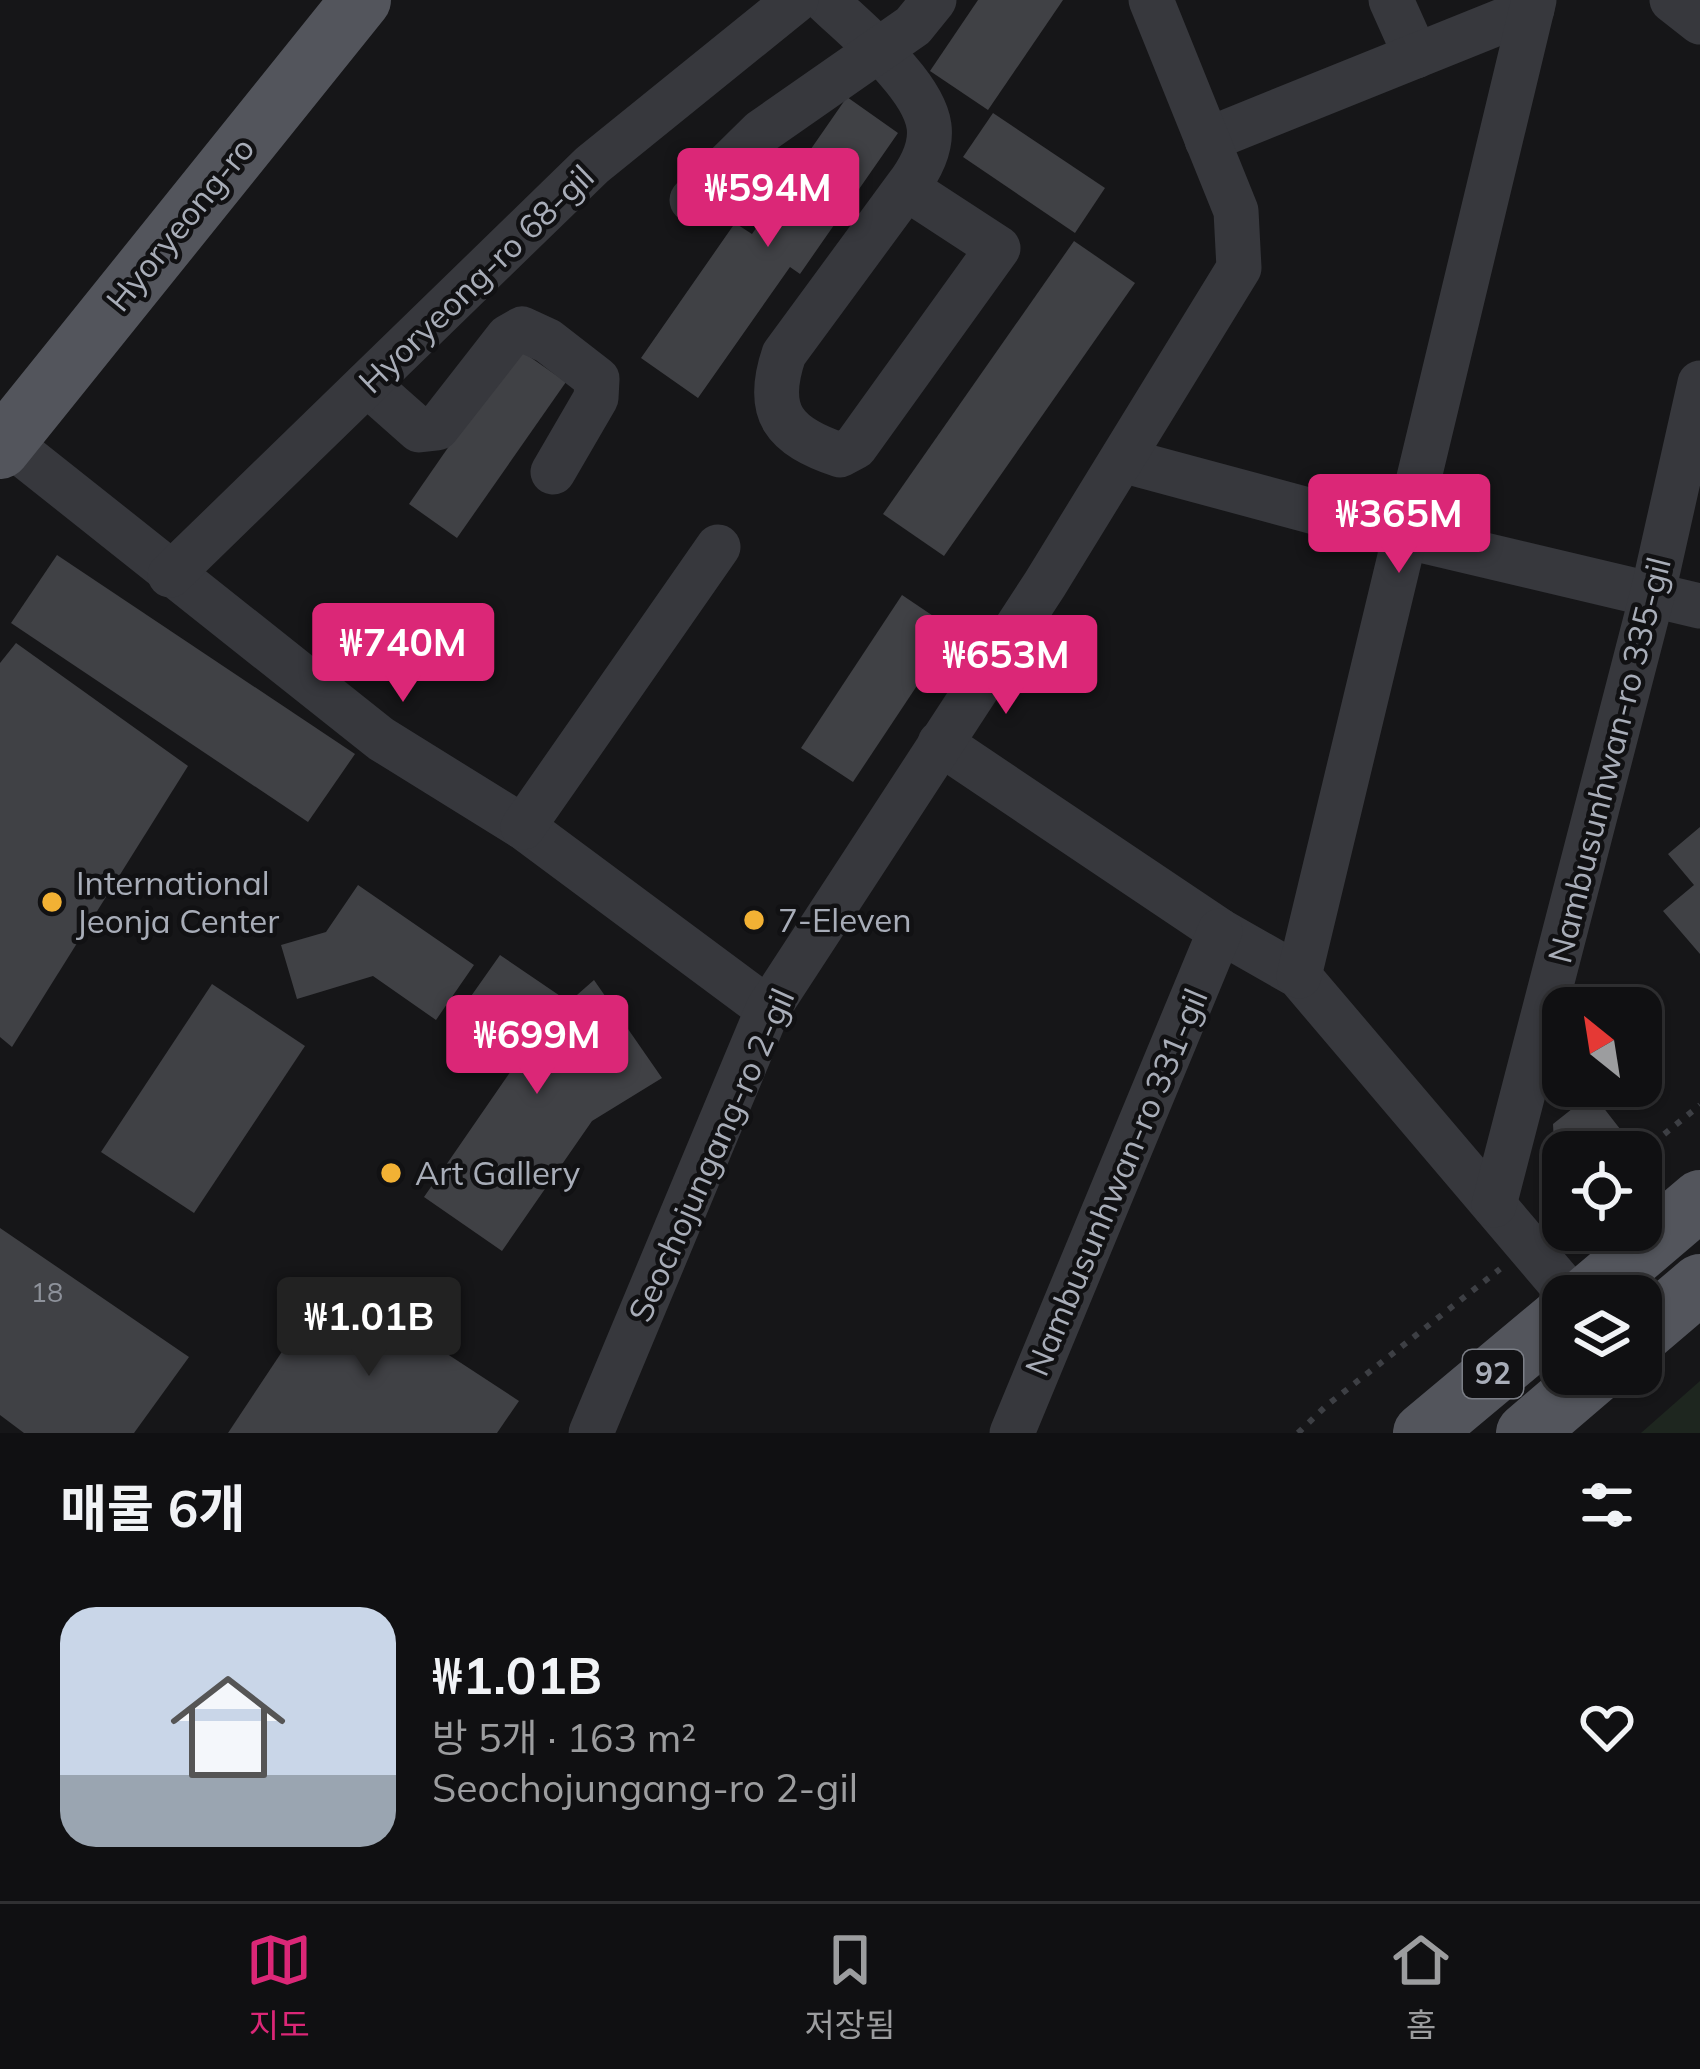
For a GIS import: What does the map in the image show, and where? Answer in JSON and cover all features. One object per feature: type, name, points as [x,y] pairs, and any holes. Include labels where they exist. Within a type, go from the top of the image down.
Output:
[{"type":"main road","name":"Hyoryeong-ro","points":[[3,445],[361,0]]},
{"type":"main road","points":[[1611,1275],[1700,1200]]},
{"type":"main road","points":[[1662,1316],[1700,1283]]},
{"type":"main road","name":"92","points":[[1423,1433],[1542,1334]]},
{"type":"main road","name":"92","points":[[1526,1433],[1570,1395]]},
{"type":"street","name":"Hyoryeong-ro 68-gil","points":[[170,575],[592,165],[796,0]]},
{"type":"street","points":[[825,0],[876,49],[923,106],[931,130],[921,169],[906,188],[784,354],[773,386],[776,408],[794,432],[815,447],[841,455],[855,447],[998,248],[906,188]]},
{"type":"street","points":[[692,200],[761,132],[913,26],[934,0]]},
{"type":"street","name":"Seochojungang-ro 2-gil","points":[[591,1433],[768,1009],[1122,460],[1239,268],[1235,211],[1151,0]]},
{"type":"street","points":[[1391,0],[1416,56]]},
{"type":"street","points":[[1672,0],[1700,22]]},
{"type":"street","points":[[1207,140],[1533,5]]},
{"type":"street","points":[[1299,976],[1533,5]]},
{"type":"street","points":[[367,384],[419,430],[437,428],[508,337],[521,329],[535,335],[597,379],[596,398],[554,472]]},
{"type":"street","name":"Nambusunhwan-ro 335-gil","points":[[1494,1205],[1695,432],[1700,383]]},
{"type":"street","points":[[3,445],[381,739],[523,827],[768,1009]]},
{"type":"street","points":[[1122,460],[1404,536],[1700,606]]},
{"type":"street","points":[[523,827],[718,548]]},
{"type":"street","points":[[940,743],[1220,931],[1299,976],[1553,1275]]},
{"type":"street","name":"Nambusunhwan-ro 331-gil","points":[[1012,1433],[1220,931]]},
{"type":"path","points":[[1662,1136],[1700,1105]]},
{"type":"path","points":[[1298,1433],[1528,1246]]},
{"type":"shaded area","points":[[1700,1381],[1700,1433],[1641,1433]]},
{"type":"building","points":[[978,0],[1063,0],[988,110],[930,71]]},
{"type":"building","points":[[847,97],[898,133],[800,274],[790,267],[698,398],[641,358],[735,223],[752,234]]},
{"type":"building","points":[[993,113],[1105,188],[1075,233],[963,157]]},
{"type":"building","points":[[1074,241],[1135,283],[944,556],[883,514]]},
{"type":"building","points":[[517,348],[566,382],[457,538],[409,504]]},
{"type":"building","points":[[57,555],[355,754],[308,822],[11,623]]},
{"type":"building","points":[[902,595],[954,630],[853,782],[801,748]]},
{"type":"building","name":"International Jeonja Center","points":[[16,643],[188,766],[12,1047],[0,1037],[0,663]]},
{"type":"building","points":[[1700,827],[1700,954],[1663,911],[1694,885],[1668,854]]},
{"type":"building","points":[[358,885],[474,965],[436,1020],[373,976],[297,999],[281,945],[326,932]]},
{"type":"building","points":[[500,955],[569,1002],[594,980],[662,1078],[592,1121],[502,1251],[424,1197],[524,1052],[462,1009]]},
{"type":"building","points":[[212,984],[305,1046],[194,1213],[101,1152]]},
{"type":"building","points":[[1574,1107],[1603,1107],[1622,1131],[1553,1131],[1553,1124]]},
{"type":"building","points":[[0,1228],[189,1357],[134,1433],[24,1433],[0,1415]]},
{"type":"building","points":[[331,1278],[519,1401],[497,1433],[228,1433]]},
{"type":"place","name":"International Jeonja Center","points":[[52,902]]},
{"type":"place","name":"7-Eleven","points":[[754,920]]},
{"type":"place","name":"Art Gallery","points":[[391,1173]]}]
